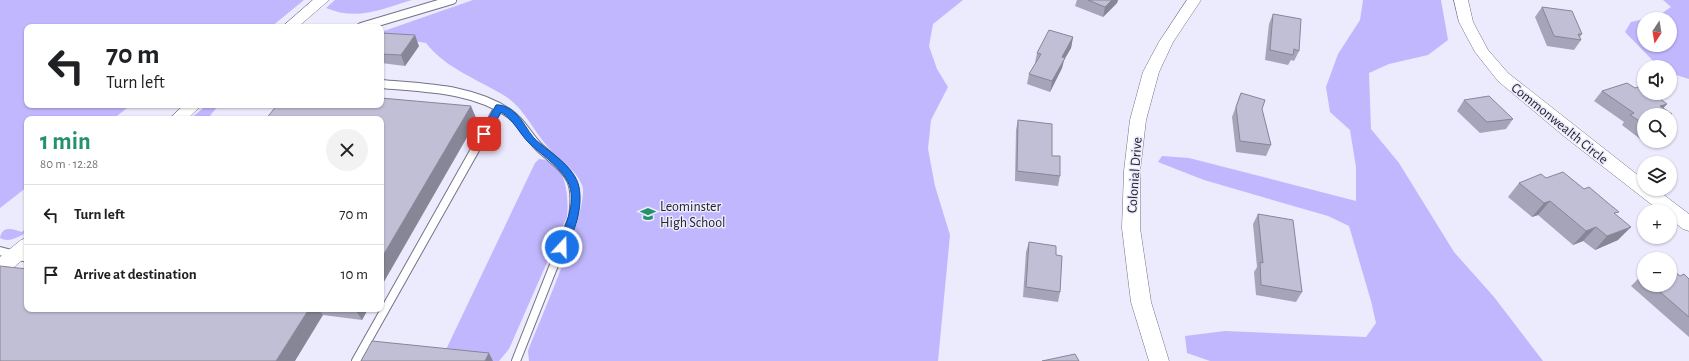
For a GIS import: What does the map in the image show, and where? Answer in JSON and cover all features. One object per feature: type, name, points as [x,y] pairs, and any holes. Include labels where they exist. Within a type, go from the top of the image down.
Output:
[{"type":"street","points":[[294,24],[322,0]]},
{"type":"street","name":"Colonial Drive","points":[[1159,361],[1140,294],[1131,228],[1132,170],[1138,120],[1151,72],[1166,42],[1194,0]]},
{"type":"street","name":"Commonwealth Circle","points":[[1461,0],[1466,22],[1482,52],[1503,77],[1560,124],[1689,224]]},
{"type":"street","points":[[181,116],[190,108]]},
{"type":"lane","points":[[371,24],[452,0]]},
{"type":"lane","points":[[384,84],[459,93],[499,107],[512,114],[531,140],[568,173],[575,185],[576,199],[568,232],[516,361]]},
{"type":"lane","points":[[384,311],[499,107]]},
{"type":"lane","points":[[356,361],[384,312]]},
{"type":"shaded area","points":[[0,0],[304,0],[275,24],[24,24],[24,108],[127,108],[117,116],[24,116],[24,189],[0,208]]},
{"type":"shaded area","points":[[335,0],[412,0],[380,10],[359,14],[348,14],[326,8]]},
{"type":"shaded area","name":"Leominster High School","points":[[473,0],[963,0],[933,24],[929,46],[937,69],[948,87],[931,120],[928,149],[935,186],[950,235],[938,361],[529,361],[528,351],[572,240],[583,197],[582,185],[571,169],[552,152],[512,101],[452,67],[426,43],[384,36],[384,31]]},
{"type":"shaded area","points":[[1363,0],[1441,0],[1448,40],[1428,55],[1389,64],[1369,73],[1371,129],[1399,163],[1454,252],[1494,297],[1543,361],[1210,361],[1187,353],[1185,336],[1225,331],[1366,337],[1376,323],[1349,226],[1328,216],[1204,180],[1158,162],[1162,156],[1189,158],[1356,201],[1356,167],[1350,130],[1330,112],[1326,87],[1338,54],[1360,20]]},
{"type":"shaded area","points":[[1663,0],[1689,0],[1689,79],[1677,75],[1677,60],[1652,60],[1644,52],[1677,52],[1677,12],[1664,12],[1671,7]]},
{"type":"shaded area","points":[[1637,21],[1637,44],[1625,32],[1631,22]]},
{"type":"shaded area","points":[[203,108],[216,108],[210,116],[194,116]]},
{"type":"shaded area","points":[[539,159],[548,161],[561,173],[566,190],[568,209],[567,217],[509,349],[499,361],[441,360],[535,163]]},
{"type":"shaded area","points":[[8,229],[22,232],[24,230],[24,234],[10,240],[0,238],[3,231]]},
{"type":"building","points":[[1088,0],[1112,0],[1105,7]]},
{"type":"building","points":[[1542,7],[1572,11],[1582,34],[1578,34],[1581,40],[1554,36]]},
{"type":"building","points":[[1273,14],[1301,19],[1299,51],[1294,49],[1293,55],[1270,50]]},
{"type":"building","points":[[1049,30],[1073,37],[1062,57],[1065,58],[1052,81],[1029,74],[1041,54],[1037,53]]},
{"type":"building","points":[[384,33],[415,35],[401,55],[384,54]]},
{"type":"building","points":[[1627,83],[1635,88],[1637,87],[1637,100],[1662,100],[1667,104],[1660,106],[1663,108],[1637,108],[1637,120],[1630,115],[1634,113],[1602,91]]},
{"type":"building","points":[[1241,93],[1265,100],[1262,109],[1271,145],[1240,141],[1236,107]]},
{"type":"building","points":[[1489,96],[1513,119],[1487,122],[1464,100]]},
{"type":"building","points":[[384,98],[471,106],[384,254],[384,116],[268,116],[275,108],[384,108]]},
{"type":"building","points":[[1018,120],[1052,124],[1052,156],[1060,156],[1060,176],[1017,171]]},
{"type":"building","points":[[1563,172],[1584,189],[1589,187],[1619,212],[1614,213],[1631,227],[1607,236],[1596,227],[1586,231],[1550,201],[1544,203],[1519,183],[1541,174],[1546,178]]},
{"type":"building","points":[[1258,214],[1293,220],[1302,292],[1261,285],[1260,262],[1263,263]]},
{"type":"building","points":[[1029,242],[1056,246],[1056,255],[1062,256],[1060,292],[1026,287]]},
{"type":"building","points":[[0,266],[24,269],[24,312],[307,312],[276,361],[0,361]]},
{"type":"building","points":[[1677,274],[1680,276],[1684,274],[1689,279],[1689,317],[1660,292],[1677,292]]},
{"type":"building","points":[[372,341],[489,353],[485,361],[361,361]]},
{"type":"building","points":[[1075,354],[1079,361],[1042,361]]},
{"type":"place","name":"Leominster High School","points":[[648,214]]},
{"type":"route","points":[[484,134],[499,107],[512,114],[531,140],[568,173],[575,185],[576,199],[573,217],[562,247]]}]
